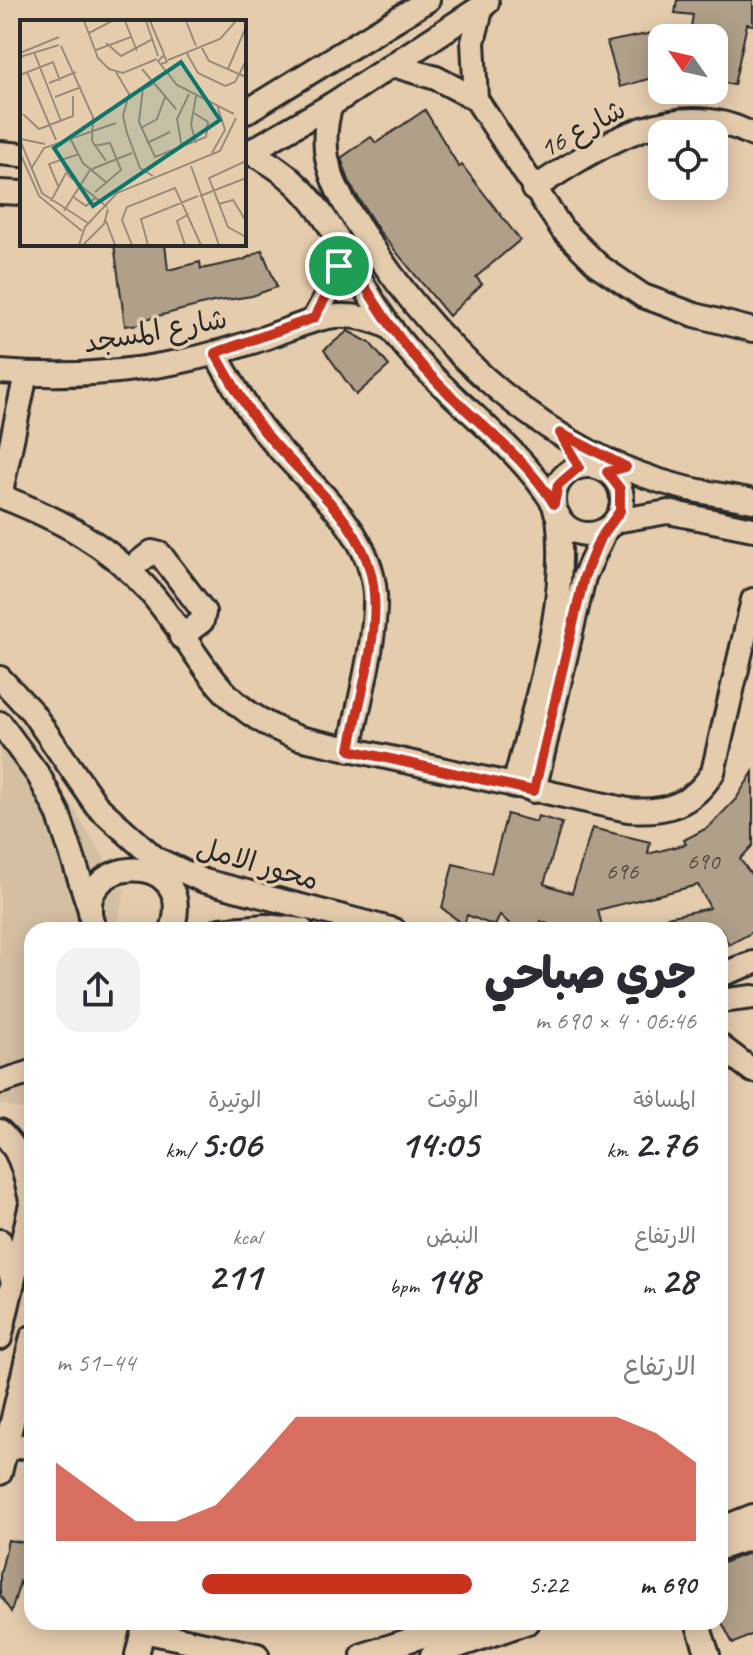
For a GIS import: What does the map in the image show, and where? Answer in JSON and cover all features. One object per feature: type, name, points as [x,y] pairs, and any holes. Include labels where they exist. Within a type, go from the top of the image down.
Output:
[{"type":"street","points":[[246,112],[267,102],[420,2]]},
{"type":"street","points":[[246,154],[331,105],[487,3]]},
{"type":"street","name":"شارع 16","points":[[487,3],[473,42],[476,99],[533,189],[580,249],[619,282],[667,305],[753,330]]},
{"type":"street","name":"شارع 16","points":[[393,65],[436,78],[476,99]]},
{"type":"street","points":[[267,102],[285,132]]},
{"type":"street","points":[[331,105],[324,146],[334,186],[376,253],[453,350],[498,391],[617,469]]},
{"type":"street","name":"شارع 16","points":[[533,189],[589,153],[663,122],[692,119],[721,121],[753,135]]},
{"type":"street","points":[[0,153],[20,155]]},
{"type":"street","points":[[246,154],[283,171],[313,198],[391,328],[448,393],[519,457],[556,510],[578,533],[668,512],[753,529]]},
{"type":"street","points":[[313,198],[334,186]]},
{"type":"street","points":[[0,192],[20,193]]},
{"type":"street","points":[[314,318],[333,284],[342,249]]},
{"type":"street","name":"شارع المسجد","points":[[0,372],[119,371],[215,353],[314,318],[353,315],[391,328]]},
{"type":"street","points":[[215,353],[260,426],[350,527],[367,556],[372,575],[374,614],[350,750]]},
{"type":"street","points":[[26,374],[0,493],[81,533],[129,570],[209,678],[245,712],[280,732],[524,789],[643,811],[671,808],[696,795],[718,760],[748,646],[753,600]]},
{"type":"street","points":[[560,433],[579,467]]},
{"type":"street","points":[[524,789],[562,579],[556,510],[558,485],[579,467],[617,469],[681,487],[753,501]]},
{"type":"street","points":[[524,789],[584,577],[622,500],[615,479],[617,469]]},
{"type":"street","points":[[129,570],[152,552],[160,554],[204,612],[202,621],[181,637]]},
{"type":"street","name":"محور الامل","points":[[0,678],[32,712],[97,806],[135,844],[180,872],[360,922]]},
{"type":"street","points":[[0,723],[39,776],[58,813],[92,922]]},
{"type":"street","points":[[135,844],[150,871],[165,882],[176,905],[173,922]]},
{"type":"street","points":[[92,922],[92,897],[107,876],[118,870],[180,872]]},
{"type":"street","points":[[728,972],[753,963]]},
{"type":"street","points":[[728,1000],[753,997]]},
{"type":"street","points":[[728,1052],[753,1071]]},
{"type":"street","points":[[0,1082],[24,1074]]},
{"type":"street","points":[[0,1131],[19,1154],[24,1167]]},
{"type":"street","points":[[0,1338],[24,1236]]},
{"type":"street","points":[[0,1241],[13,1282]]},
{"type":"street","points":[[0,1473],[24,1396]]},
{"type":"street","points":[[5,1450],[24,1446]]},
{"type":"street","points":[[733,1536],[753,1516]]},
{"type":"street","points":[[363,1655],[441,1630]]},
{"type":"street","points":[[432,1655],[506,1630]]},
{"type":"street","points":[[700,1630],[708,1655]]},
{"type":"street","points":[[144,1643],[257,1655]]},
{"type":"shaded area","points":[[0,707],[25,729],[125,892],[117,922],[24,922],[24,1109],[0,1104]]},
{"type":"building","points":[[677,0],[753,0],[753,25],[747,24],[734,85],[728,84],[728,24],[691,24],[693,15],[675,13]]},
{"type":"building","points":[[648,34],[648,79],[620,87],[607,42]]},
{"type":"building","points":[[425,110],[459,167],[462,165],[520,240],[476,277],[482,284],[449,316],[379,231],[351,186],[341,158],[371,137],[376,143]]},
{"type":"building","points":[[114,246],[165,246],[168,270],[200,262],[201,269],[243,260],[262,250],[277,287],[252,296],[213,302],[146,319],[146,323],[125,326]]},
{"type":"building","points":[[348,331],[370,343],[389,366],[356,395],[324,350]]},
{"type":"building","points":[[753,772],[753,845],[740,859],[753,877],[753,932],[729,945],[728,922],[643,922],[710,908],[698,885],[598,910],[601,922],[507,922],[500,915],[497,922],[485,922],[467,915],[465,922],[460,922],[442,908],[453,864],[491,873],[507,814],[536,822],[538,816],[562,823],[544,884],[572,893],[592,828],[650,842],[648,854],[686,844],[684,840],[709,827],[736,799]]},
{"type":"building","points":[[8,1540],[24,1543],[24,1591],[20,1582],[11,1612],[0,1595],[0,1575]]},
{"type":"building","points":[[749,1553],[753,1564],[753,1634],[733,1644],[726,1630],[728,1561]]},
{"type":"route","points":[[342,249],[391,328],[411,353],[455,401],[519,457],[554,504],[563,477],[579,467],[560,433],[626,467],[607,472],[620,489],[620,511],[599,540],[584,577],[534,791],[350,750],[374,614],[375,595],[367,556],[350,527],[260,426],[215,353],[314,318],[339,266],[342,249]]}]
